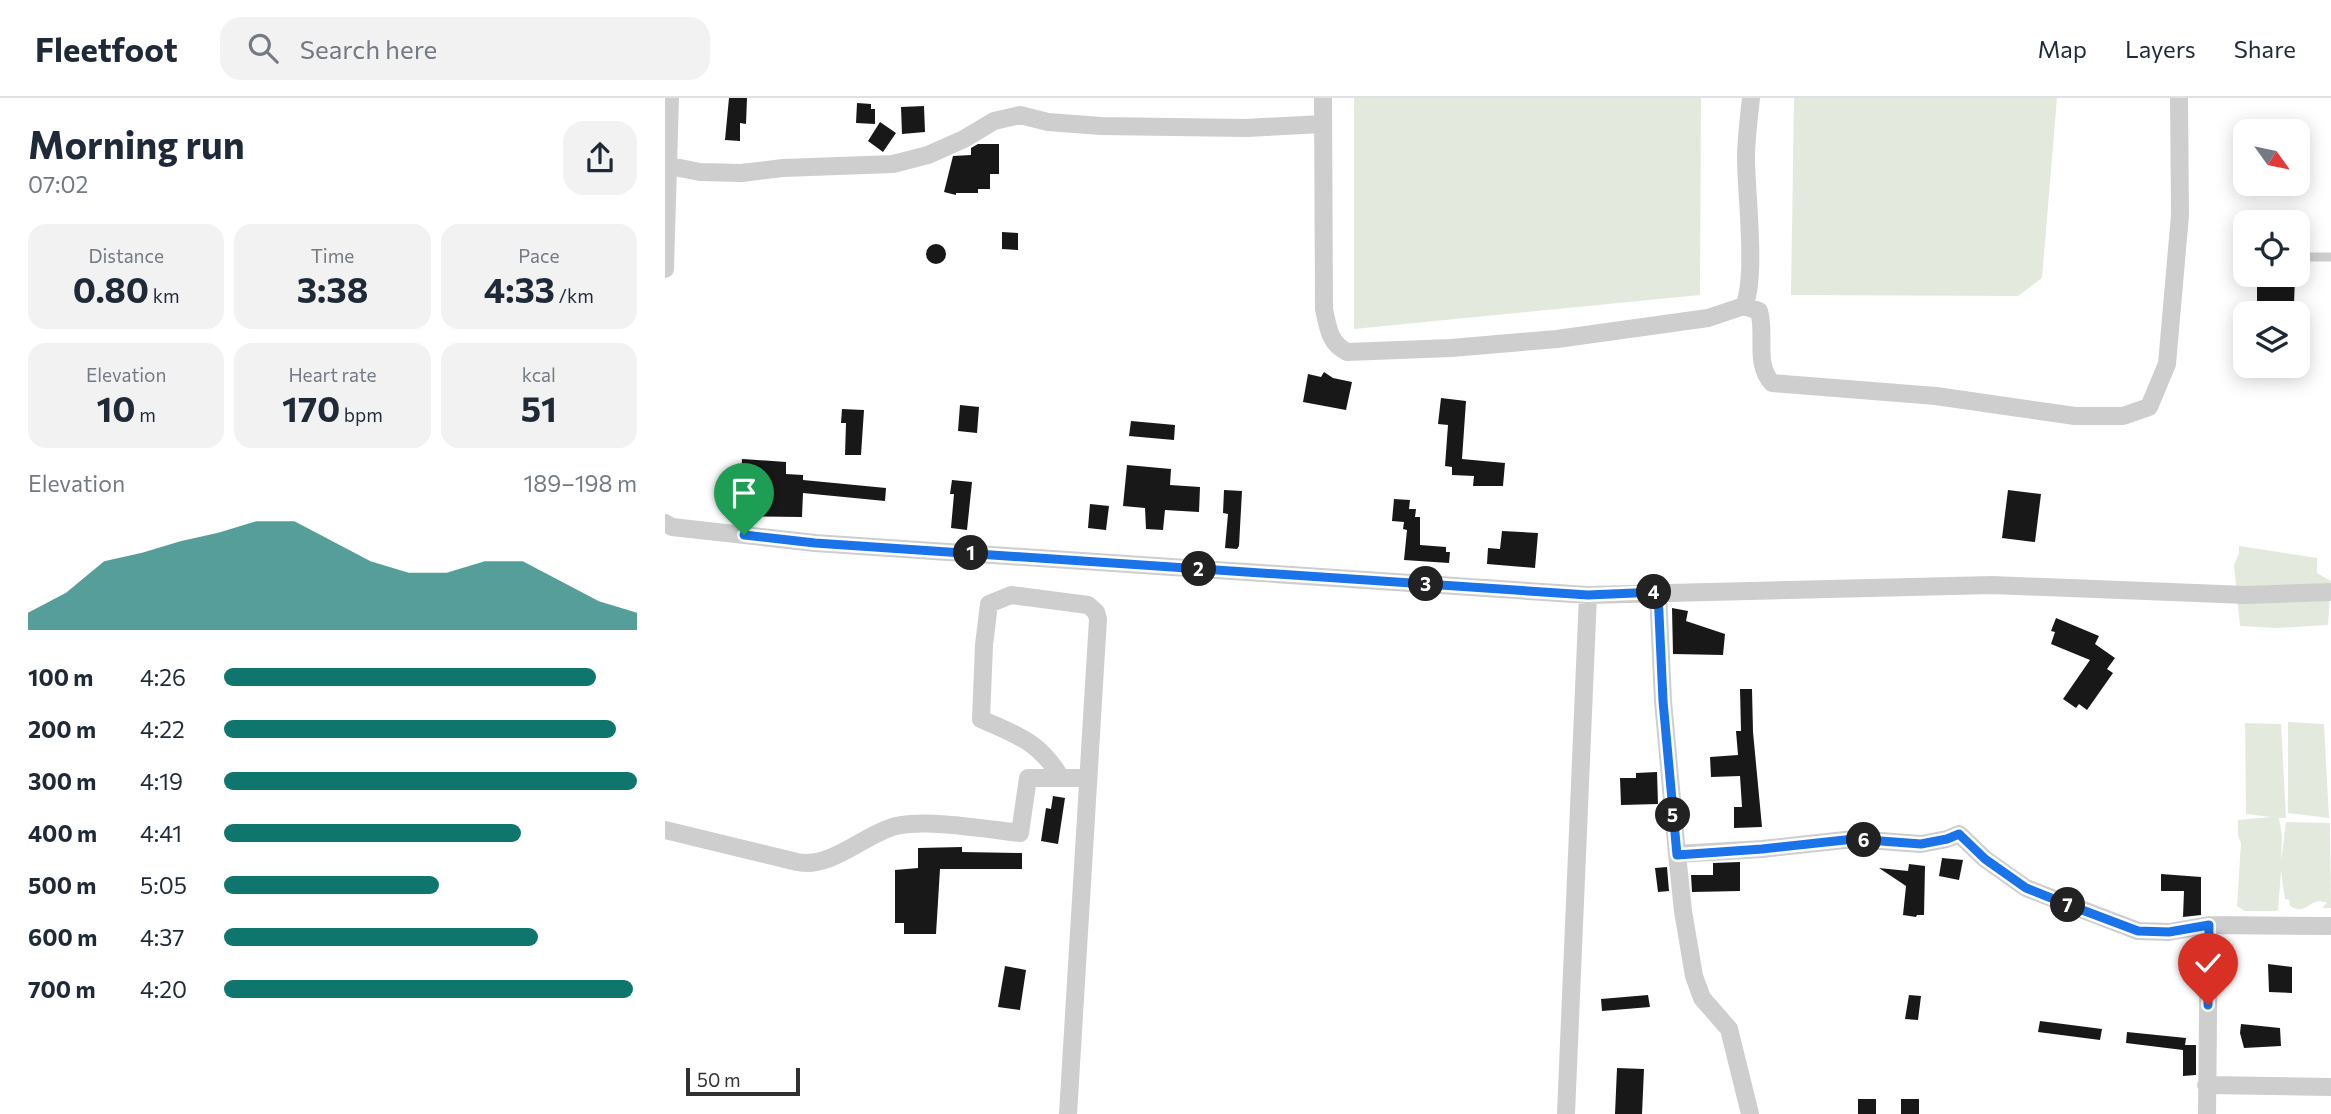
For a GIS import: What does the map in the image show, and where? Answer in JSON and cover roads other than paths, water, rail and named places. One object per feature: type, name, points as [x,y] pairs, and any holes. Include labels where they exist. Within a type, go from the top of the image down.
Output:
[{"type":"street","points":[[665,269],[670,98]]},
{"type":"street","points":[[1322,98],[1324,309],[1330,336],[1336,347],[1347,352],[1451,348],[1557,339],[1696,320],[1744,306],[1759,311],[1763,323],[1761,354],[1765,375],[1772,383],[1936,396],[2075,416],[2123,416],[2149,407],[2167,364],[2180,215],[2179,98]]},
{"type":"street","points":[[1744,306],[1748,296],[1749,265],[1745,155],[1751,98]]},
{"type":"street","points":[[667,166],[700,172],[741,173],[783,168],[893,164],[928,155],[964,139],[994,121],[1020,116],[1048,122],[1101,126],[1245,128],[1322,124]]},
{"type":"street","points":[[665,523],[673,527],[815,543],[1588,595],[1992,585],[2246,595],[2331,592]]},
{"type":"street","points":[[1658,592],[1663,701],[1677,855],[1694,976],[1702,998],[1729,1029],[1750,1114]]},
{"type":"street","points":[[1566,1114],[1588,595]]},
{"type":"street","points":[[1061,778],[1049,759],[1033,744],[981,719],[982,667],[989,604],[1003,596],[1088,605],[1096,612],[1098,619],[1068,1114]]},
{"type":"street","points":[[665,830],[797,862],[814,862],[899,826],[963,826],[1020,833],[1028,778],[1088,778]]},
{"type":"street","points":[[1677,855],[1854,839],[1921,844],[1959,834],[1985,859],[2026,888],[2138,931],[2169,932],[2209,925],[2331,926]]},
{"type":"street","points":[[2207,1114],[2209,925]]},
{"type":"street","points":[[2206,1085],[2331,1087]]},
{"type":"lane","points":[[2310,257],[2331,257]]}]
